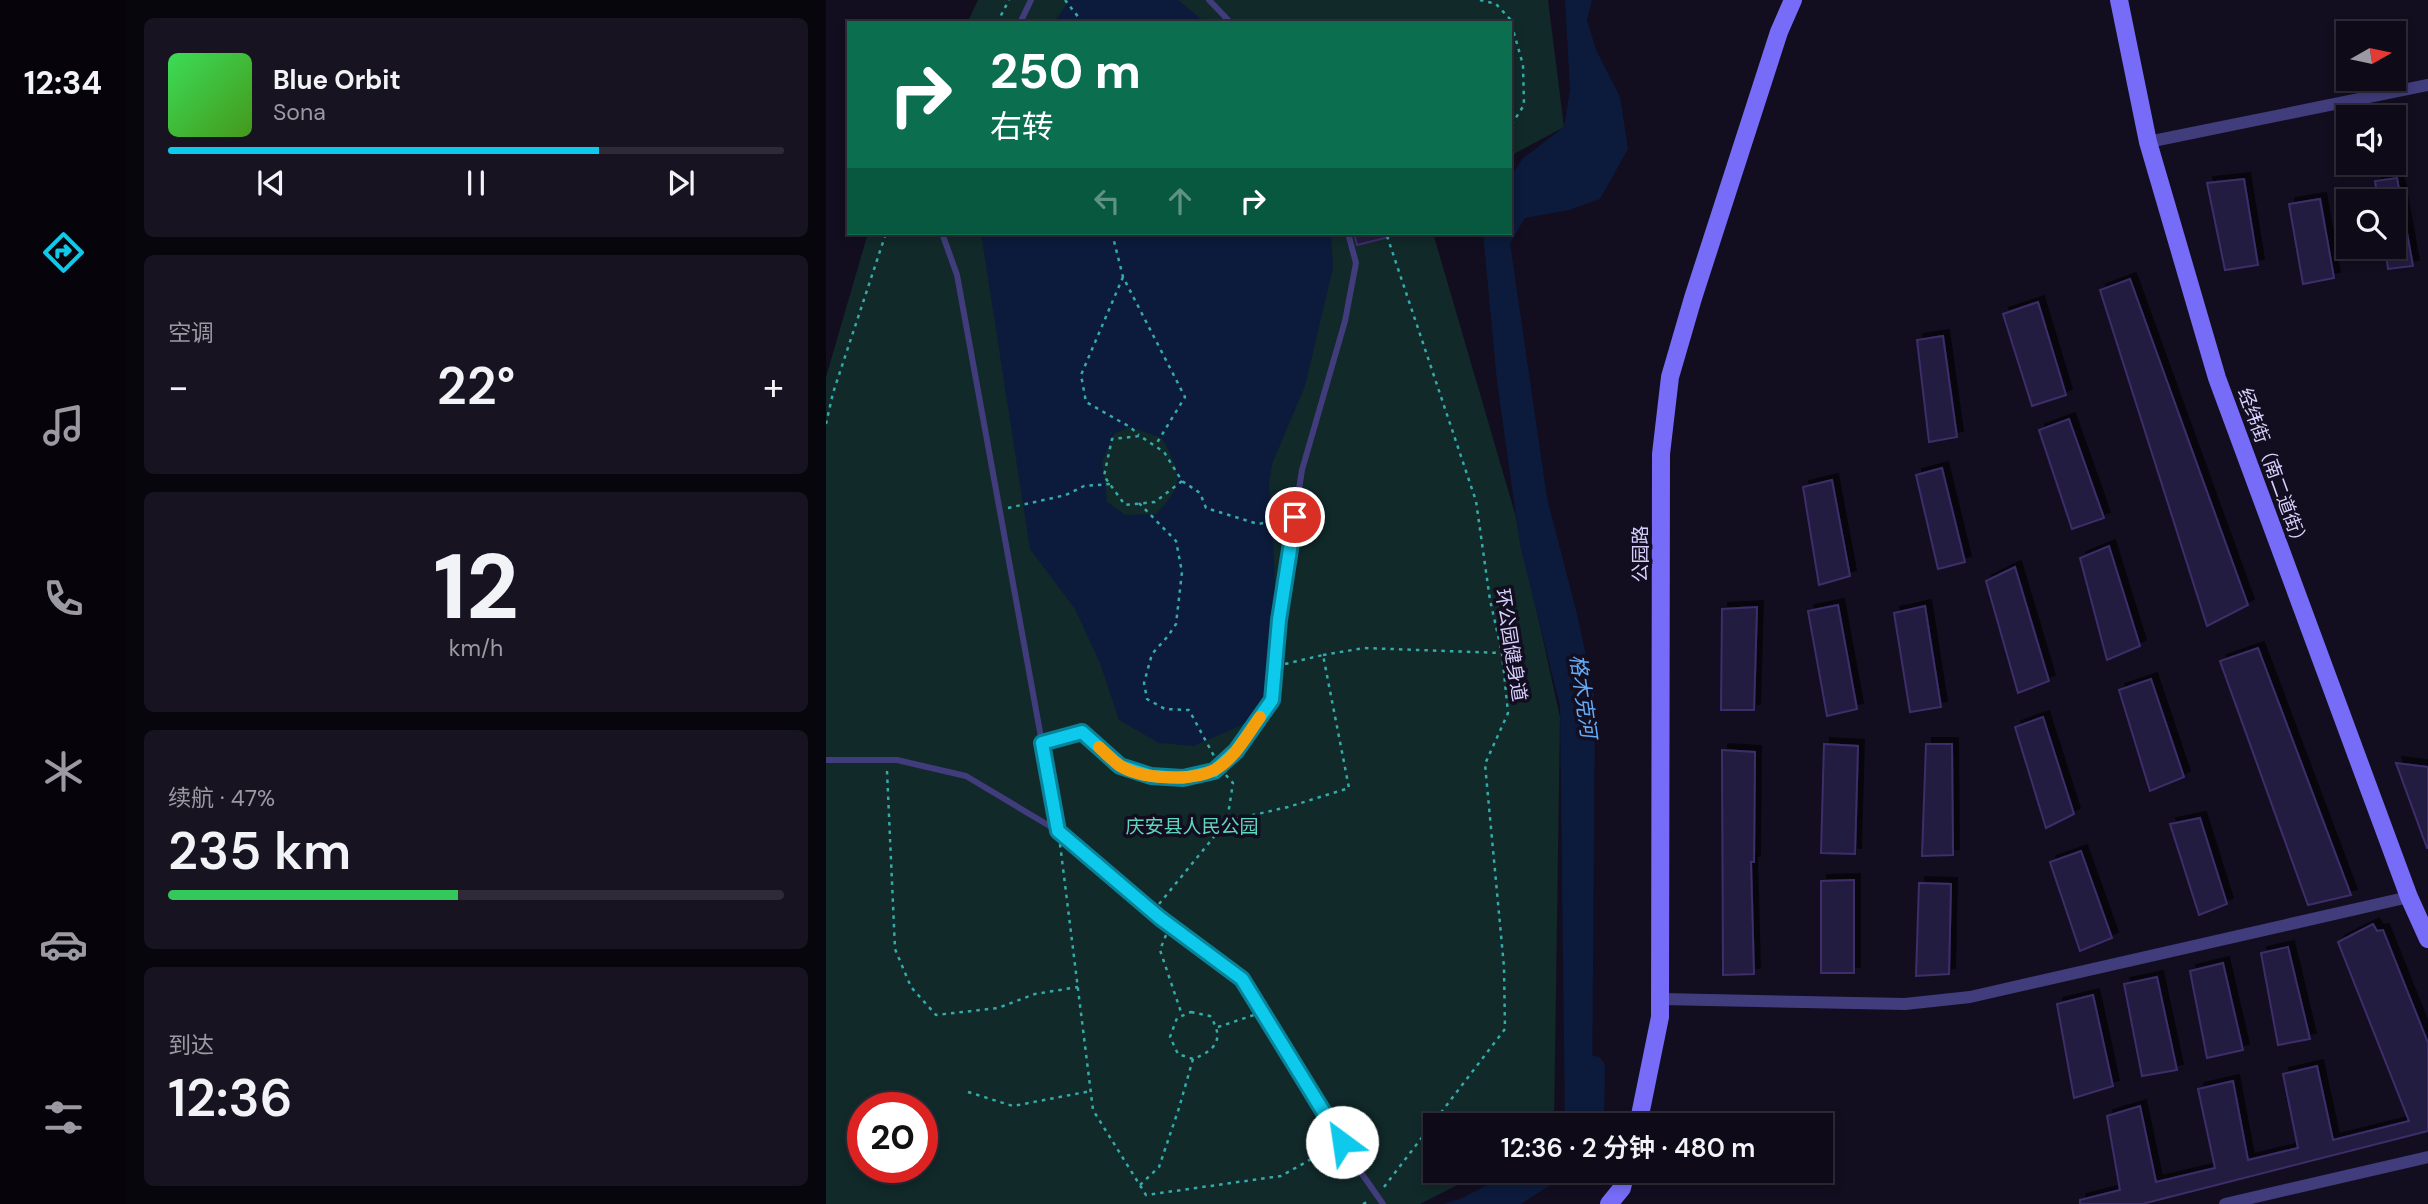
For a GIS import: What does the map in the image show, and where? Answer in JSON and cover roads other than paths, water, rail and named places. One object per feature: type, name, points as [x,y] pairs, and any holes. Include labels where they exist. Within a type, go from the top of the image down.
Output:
[{"type":"street","name":"公园路","points":[[1640,1113],[1660,1017],[1661,999],[1661,454],[1670,377],[1743,141],[1779,32],[1793,0]]},
{"type":"street","name":"经纬街（南二道街）","points":[[2119,0],[2148,142],[2217,378],[2409,897],[2428,939]]},
{"type":"street","points":[[2148,142],[2428,85]]},
{"type":"street","points":[[1661,999],[1905,1004],[1970,997],[2409,897]]},
{"type":"street","points":[[2225,1204],[2428,1157]]},
{"type":"street","points":[[1609,1204],[1623,1183]]},
{"type":"lane","points":[[1021,21],[1031,0]]},
{"type":"lane","points":[[1209,0],[1229,21]]},
{"type":"lane","points":[[944,235],[957,275],[1058,831]]},
{"type":"lane","points":[[1042,743],[1082,732],[1120,766],[1151,776],[1183,778],[1214,771],[1236,751],[1272,700],[1279,620],[1302,470],[1345,321],[1356,263],[1349,235]]},
{"type":"lane","points":[[826,760],[897,760],[966,776],[1058,831],[1152,912],[1242,979],[1383,1204]]},
{"type":"water","points":[[1069,0],[1178,0],[1204,21],[1055,21]]},
{"type":"water","points":[[1565,0],[1592,0],[1587,20],[1596,50],[1620,97],[1628,149],[1600,199],[1569,210],[1525,218],[1510,243],[1547,498],[1578,618],[1595,701],[1591,1113],[1565,1113],[1560,706],[1520,545],[1497,381],[1483,235],[1512,235],[1512,175],[1522,159],[1564,127],[1570,90]]},
{"type":"water","points":[[981,235],[1331,235],[1333,268],[1305,386],[1272,464],[1269,485],[1276,641],[1269,688],[1244,724],[1194,746],[1159,743],[1119,720],[1100,663],[1075,609],[1030,549]],"holes":[[[1130,427],[1162,438],[1173,461],[1176,485],[1173,494],[1156,514],[1125,515],[1107,502],[1102,462],[1114,434]]]},
{"type":"water","points":[[1491,1183],[1553,1183],[1521,1204],[1443,1204],[1460,1199]]},
{"type":"waterway","name":"格木克河","points":[[1592,1113],[1593,1068]]},
{"type":"park label","name":"庆安县人民公园","points":[[1192,826]]}]
